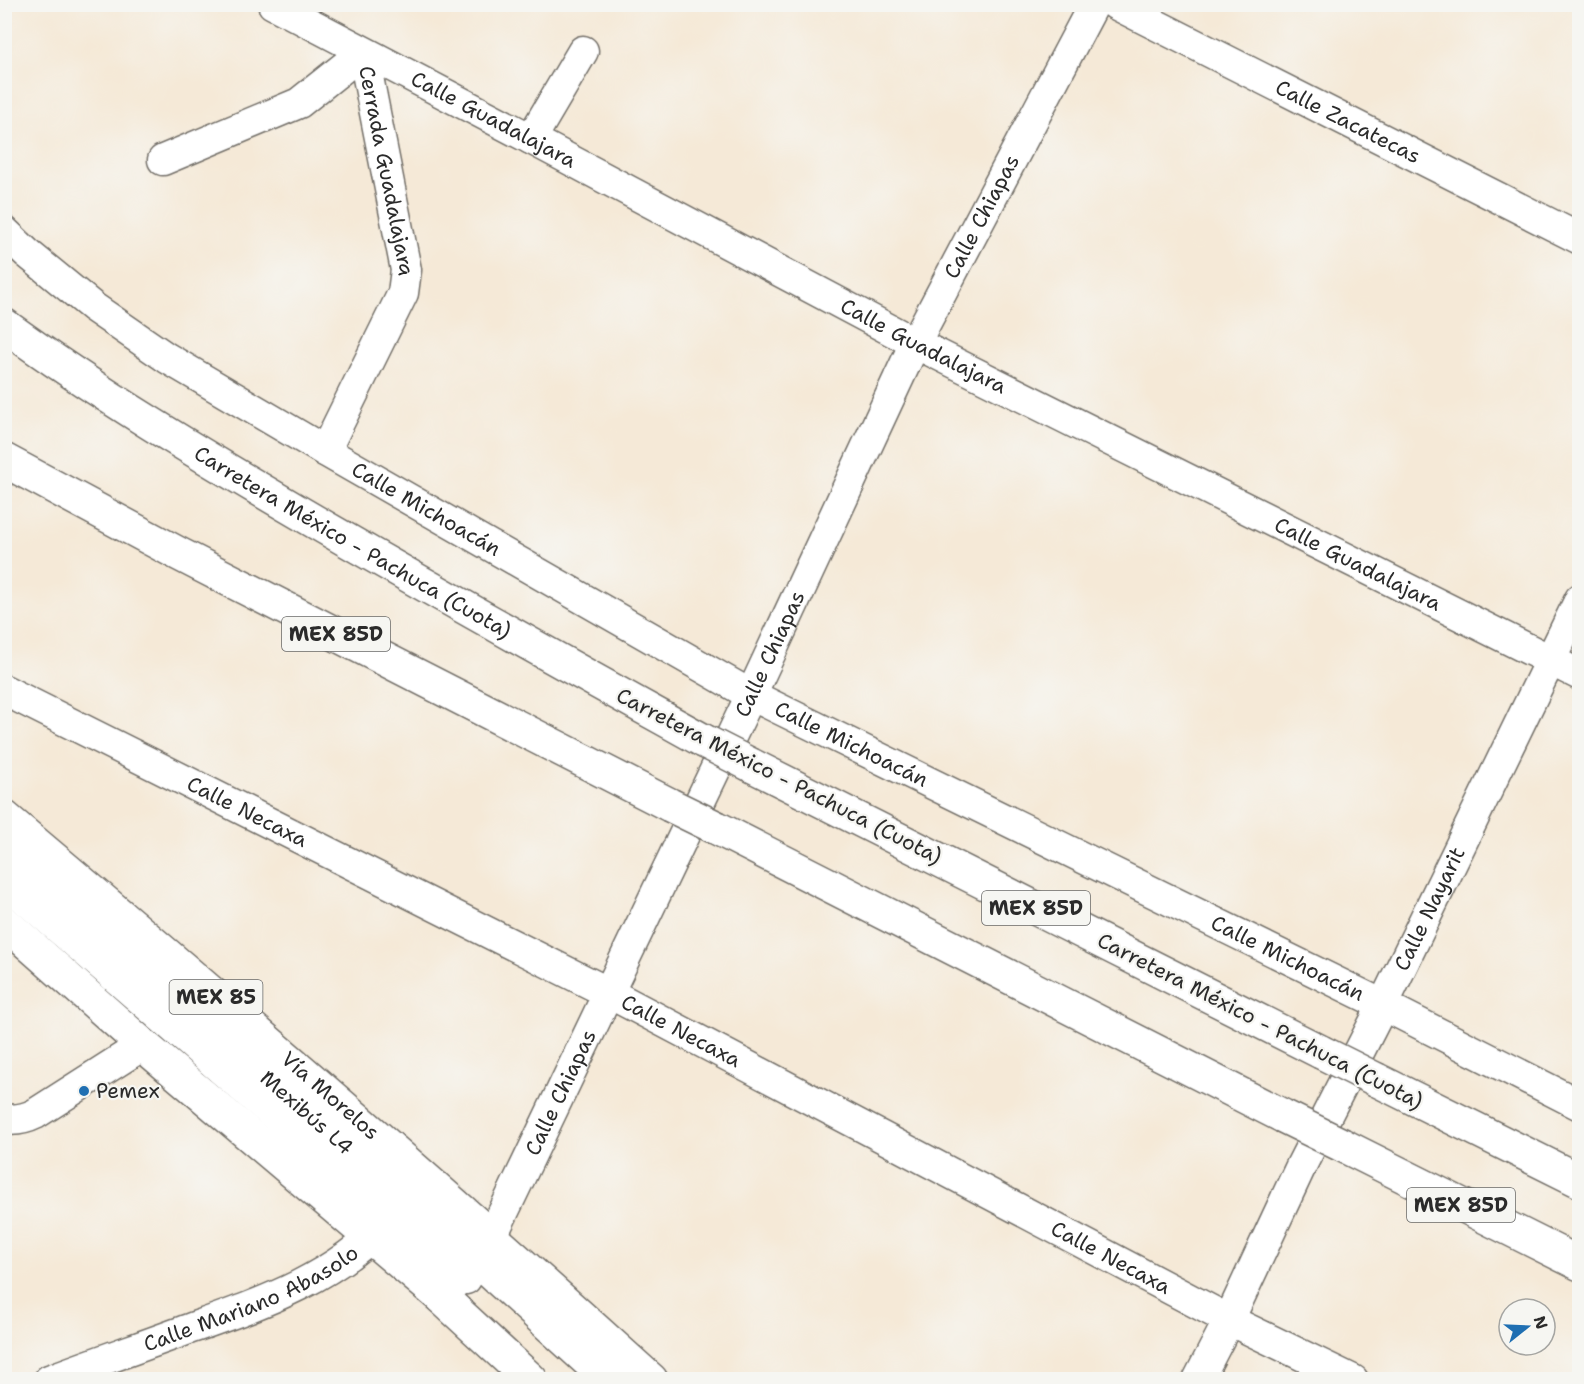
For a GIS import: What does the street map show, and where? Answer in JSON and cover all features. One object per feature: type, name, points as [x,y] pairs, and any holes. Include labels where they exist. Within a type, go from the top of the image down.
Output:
[{"type":"main road","name":"Carretera México - Pachuca (Cuota)","points":[[4,325],[123,407],[235,475],[427,587],[704,741],[1580,1182]]},
{"type":"main road","name":"MEX 85D","points":[[4,460],[179,554],[670,805],[1580,1264]]},
{"type":"main road","name":"Vía Morelos","points":[[4,817],[178,963],[399,1208],[467,1267],[651,1380]]},
{"type":"main road","name":"Vía Morelos","points":[[4,922],[143,1045],[399,1208],[467,1267],[531,1380]]},
{"type":"street","name":"Calle Guadalajara","points":[[273,4],[915,344],[1580,675]]},
{"type":"street","name":"Calle Chiapas","points":[[467,1267],[609,993],[915,344],[1094,4]]},
{"type":"street","name":"Calle Zacatecas","points":[[1115,4],[1580,239]]},
{"type":"street","points":[[531,139],[583,51]]},
{"type":"street","points":[[163,160],[299,103],[363,52]]},
{"type":"street","name":"Cerrada Guadalajara","points":[[325,451],[403,293],[405,282],[406,270],[363,52]]},
{"type":"street","name":"Calle Michoacán","points":[[4,231],[93,307],[167,358],[751,695],[1383,1005],[1580,1105]]},
{"type":"street","name":"Calle Nayarit","points":[[1198,1380],[1580,599]]},
{"type":"street","name":"Calle Necaxa","points":[[4,690],[609,993],[1229,1320],[1353,1380]]},
{"type":"street","name":"Mexibús L4","points":[[4,848],[399,1208]]},
{"type":"street","name":"Mexibús L4","points":[[4,881],[399,1208]]},
{"type":"street","points":[[4,1119],[13,1121],[35,1114],[143,1045]]},
{"type":"street","name":"Calle Mariano Abasolo","points":[[49,1380],[271,1300],[325,1272],[399,1208]]},
{"type":"street","points":[[467,1267],[577,1380]]},
{"type":"street","points":[[467,1267],[607,1380]]},
{"type":"place","name":"Pemex","points":[[84,1091]]}]
